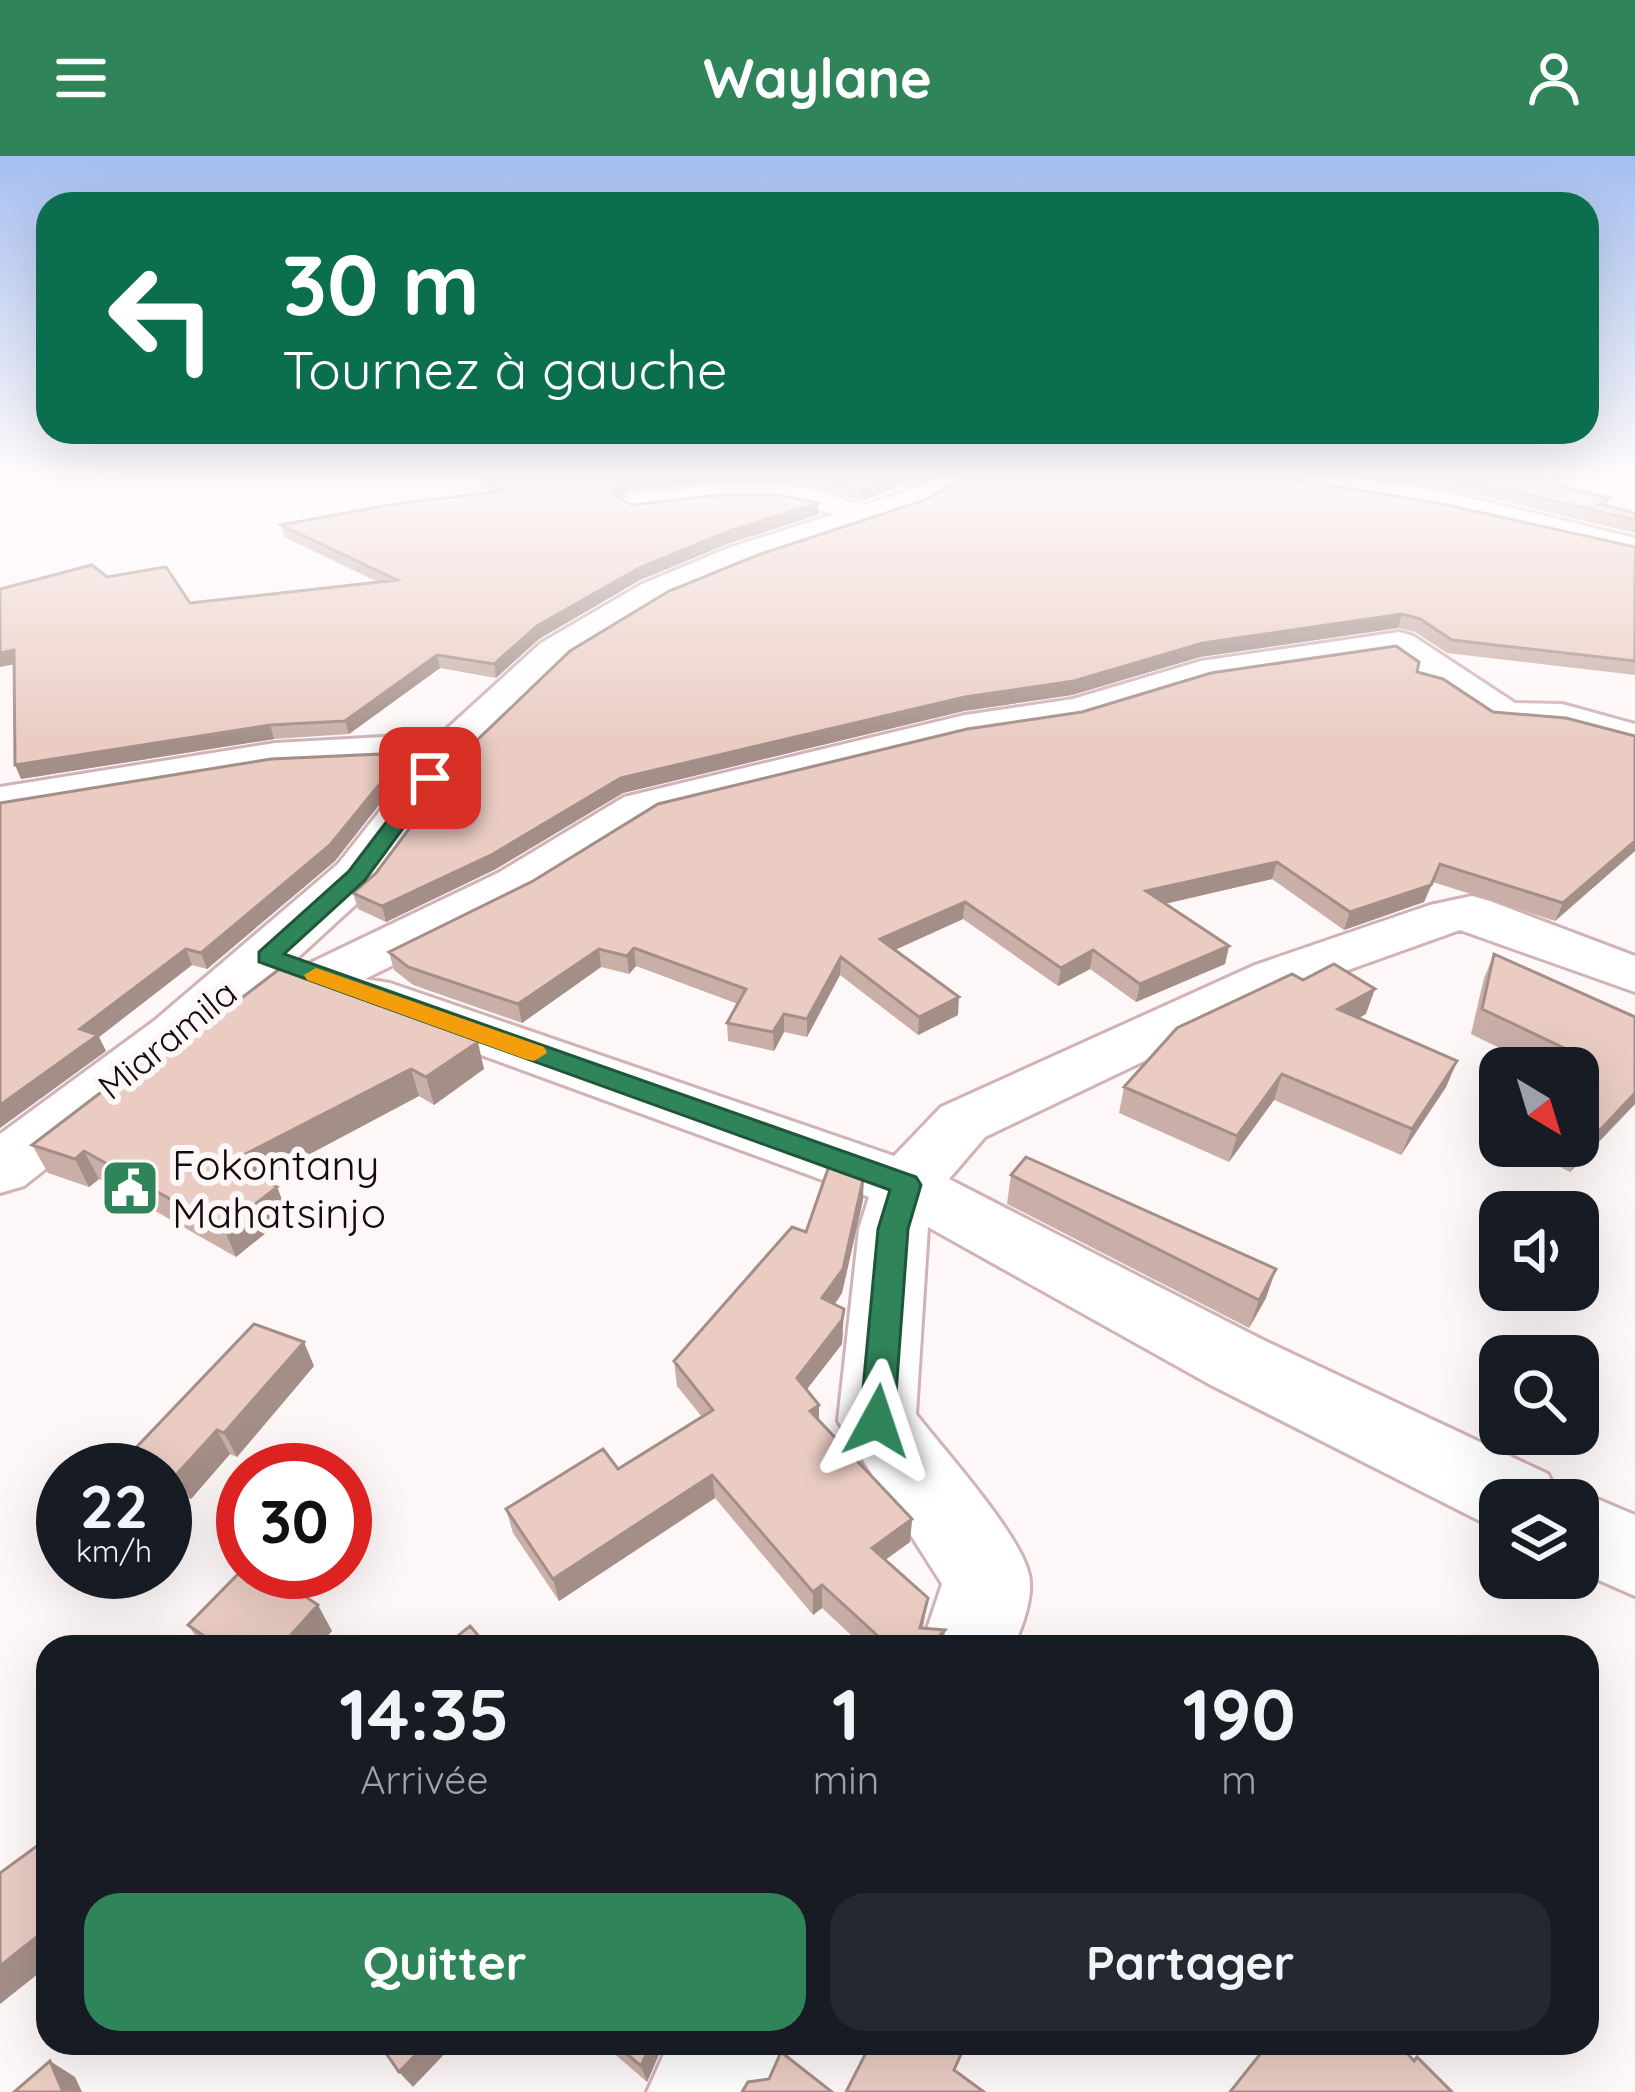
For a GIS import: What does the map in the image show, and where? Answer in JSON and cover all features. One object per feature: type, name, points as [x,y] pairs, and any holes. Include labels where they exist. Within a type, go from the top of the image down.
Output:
[{"type":"main road","name":"Miaramila","points":[[0,1169],[176,1035],[296,968],[357,875],[454,746],[555,652],[605,618],[730,562]]},
{"type":"street","points":[[296,968],[516,884],[641,806],[965,728],[1078,711],[1201,673],[1399,644],[1505,716],[1562,717],[1635,737]]},
{"type":"street","points":[[0,801],[275,756],[454,746]]},
{"type":"street","points":[[973,1635],[988,1577],[877,1421],[893,1229],[906,1185],[963,1122],[1275,977],[1449,916],[1472,912],[1635,975]]},
{"type":"street","points":[[296,968],[906,1185],[1235,1362],[1479,1481]]},
{"type":"street","points":[[1599,1539],[1635,1557]]},
{"type":"street","points":[[703,2092],[726,2055]]},
{"type":"building","points":[[360,562],[653,562],[537,626],[494,664],[437,655],[345,721],[270,725],[15,765],[14,650],[0,653],[0,589],[92,565],[107,577],[166,567],[190,603],[397,580]]},
{"type":"building","points":[[740,562],[1635,562],[1635,661],[1452,640],[1420,619],[1402,614],[1203,643],[1074,681],[965,697],[621,778],[493,854],[382,906],[353,893],[376,873],[472,745],[570,651],[669,591]]},
{"type":"building","points":[[1396,646],[1419,662],[1417,672],[1443,679],[1493,712],[1566,718],[1635,736],[1635,841],[1563,903],[1440,864],[1431,885],[1350,912],[1277,862],[1146,891],[1229,946],[1140,984],[1093,950],[1061,968],[965,902],[880,939],[959,997],[919,1017],[841,957],[807,1019],[784,1014],[773,1032],[727,1023],[746,989],[634,948],[627,956],[599,949],[518,1004],[408,967],[389,952],[533,881],[658,804],[967,729],[1082,712],[1211,673]]},
{"type":"building","points":[[405,753],[330,845],[201,953],[186,949],[80,1029],[98,1035],[0,1105],[0,803],[271,759]]},
{"type":"building","points":[[1494,954],[1635,1017],[1635,1093],[1599,1131],[1599,1047],[1562,1047],[1482,1009]]},
{"type":"building","points":[[286,964],[467,1029],[462,1033],[478,1042],[426,1077],[411,1069],[230,1162],[277,1187],[224,1229],[84,1151],[75,1159],[32,1145],[163,1045],[175,1049]]},
{"type":"building","points":[[1334,964],[1375,989],[1338,1009],[1457,1061],[1412,1129],[1282,1074],[1237,1136],[1124,1087],[1177,1028],[1292,974],[1303,980]]},
{"type":"building","points":[[1026,1157],[1276,1269],[1259,1300],[1011,1175]]},
{"type":"building","points":[[830,1163],[864,1175],[843,1269],[822,1298],[844,1309],[842,1320],[797,1378],[819,1405],[810,1411],[912,1519],[872,1548],[928,1598],[920,1628],[945,1630],[940,1635],[877,1635],[822,1585],[813,1592],[712,1475],[553,1579],[506,1509],[603,1449],[618,1469],[713,1410],[674,1361],[792,1227],[806,1232]]},
{"type":"building","points":[[254,1324],[304,1342],[224,1433],[217,1430],[192,1457],[192,1443],[140,1443]]},
{"type":"building","points":[[216,1596],[309,1599],[318,1605],[291,1635],[203,1635],[188,1625]]},
{"type":"building","points":[[36,1847],[36,1938],[0,1966],[0,1873]]},
{"type":"building","points":[[387,2055],[415,2055],[399,2072]]},
{"type":"building","points":[[628,2055],[646,2055],[641,2066]]},
{"type":"building","points":[[780,2055],[785,2055],[832,2092],[742,2092],[748,2082],[769,2079]]},
{"type":"building","points":[[865,2055],[961,2055],[954,2070],[984,2092],[846,2092]]},
{"type":"building","points":[[1259,2055],[1409,2055],[1414,2061],[1417,2057],[1452,2092],[1230,2092]]},
{"type":"building","points":[[50,2061],[63,2092],[14,2092]]},
{"type":"slow traffic","points":[[316,975],[534,1053]]},
{"type":"place","name":"Fokontany Mahatsinjo","points":[[130,1188]]},
{"type":"route","points":[[430,778],[357,875],[267,957],[906,1185],[893,1229],[877,1421]]}]
